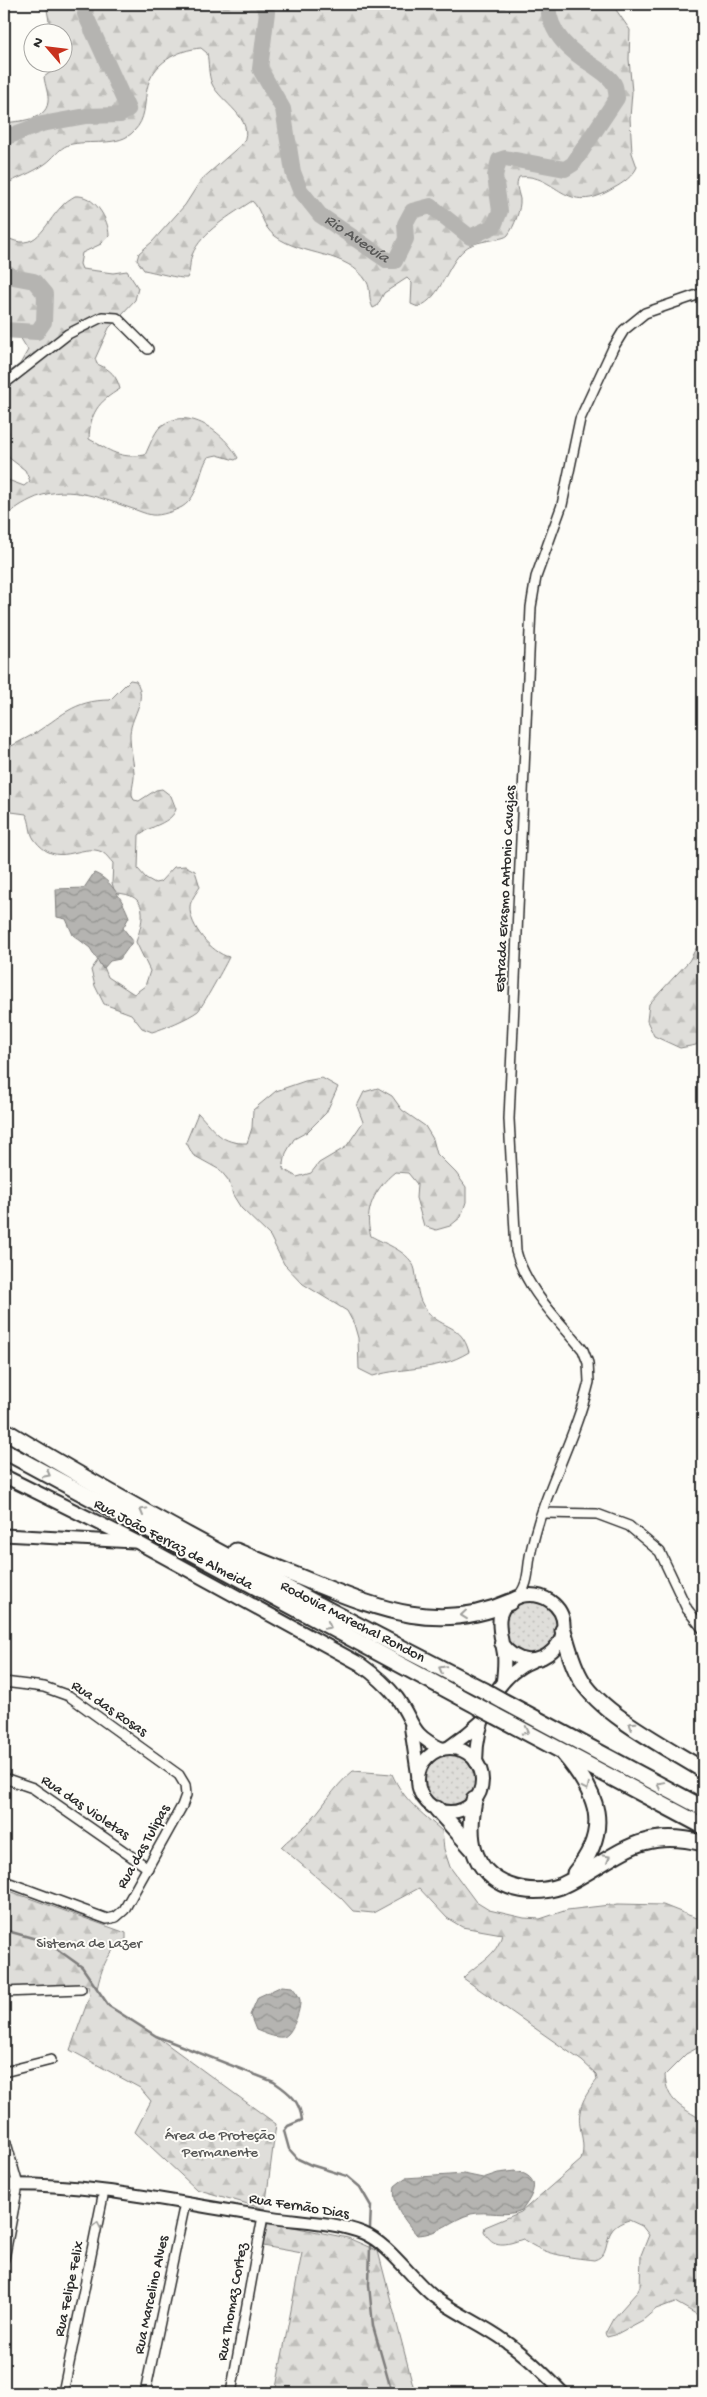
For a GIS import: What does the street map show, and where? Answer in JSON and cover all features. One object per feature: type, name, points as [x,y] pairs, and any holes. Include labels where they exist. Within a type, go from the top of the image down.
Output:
[{"type":"highway","name":"Rodovia Marechal Rondon","points":[[4,1430],[66,1468],[174,1528],[703,1808]]},
{"type":"highway","name":"Rodovia Marechal Rondon","points":[[4,1451],[477,1706],[488,1718],[558,1747],[703,1826]]},
{"type":"highway","points":[[174,1528],[208,1538],[349,1598],[378,1608],[412,1614],[458,1616],[474,1614],[514,1600]]},
{"type":"highway","points":[[563,1630],[577,1671],[593,1694],[621,1718],[703,1770]]},
{"type":"highway","points":[[558,1747],[580,1774],[588,1789],[598,1823],[597,1835],[588,1858],[566,1884]]},
{"type":"highway","points":[[473,1849],[471,1833],[474,1800]]},
{"type":"highway","points":[[437,1809],[473,1849],[484,1868],[493,1877],[517,1889],[539,1891],[566,1884],[622,1850],[641,1842],[667,1838],[703,1843]]},
{"type":"main road","name":"Rua João Ferraz de Almeida","points":[[4,1476],[137,1542],[374,1674],[398,1701],[410,1725],[418,1775]]},
{"type":"main road","points":[[488,1718],[468,1734],[426,1758],[418,1775],[418,1785],[428,1804],[437,1809],[457,1811],[474,1800],[479,1793],[482,1777],[476,1762],[477,1739],[488,1718],[503,1681],[505,1662],[498,1625],[504,1608],[514,1600],[536,1595],[551,1602],[556,1607],[563,1622],[563,1630],[557,1648],[550,1654],[516,1668],[503,1681]]},
{"type":"main road","points":[[502,1643],[514,1656],[532,1660]]},
{"type":"main road","name":"Rua João Ferraz de Almeida","points":[[410,1725],[424,1739],[445,1748]]},
{"type":"main road","points":[[445,1748],[464,1751],[476,1762]]},
{"type":"street","name":"Estrada Erasmo Antonio Cavajas","points":[[528,1578],[530,1552],[539,1523],[589,1382],[588,1363],[583,1350],[530,1285],[521,1271],[516,1251],[509,1119],[531,607],[536,577],[562,505],[580,418],[613,348],[624,330],[645,313],[694,298],[703,293]]},
{"type":"street","points":[[4,384],[68,334],[102,317],[117,318],[148,349]]},
{"type":"street","points":[[543,1513],[597,1514],[629,1526],[660,1552],[687,1609],[703,1629]]},
{"type":"street","points":[[4,1536],[137,1542]]},
{"type":"street","points":[[528,1578],[536,1595]]},
{"type":"street","points":[[514,1600],[528,1578]]},
{"type":"street","name":"Rua das Rosas","points":[[4,1682],[44,1686],[69,1696],[179,1775],[185,1785]]},
{"type":"street","name":"Rua das Violetas","points":[[4,1778],[33,1788],[148,1868]]},
{"type":"street","name":"Rua das Tulipas","points":[[4,1881],[106,1919],[116,1917],[124,1910],[182,1806],[186,1795],[185,1785]]},
{"type":"street","points":[[4,1992],[81,1989]]},
{"type":"street","points":[[4,2072],[52,2060]]},
{"type":"street","points":[[4,2136],[18,2185],[4,2259]]},
{"type":"street","name":"Rua Fernão Dias","points":[[4,2185],[104,2191],[345,2228],[375,2240],[405,2271],[434,2296],[504,2339],[544,2372],[563,2393]]},
{"type":"street","name":"Rua Felipe Felix","points":[[63,2393],[104,2191]]},
{"type":"street","name":"Rua Marcelino Alves","points":[[145,2393],[185,2203]]},
{"type":"street","name":"Rua Thomaz Cortez","points":[[231,2393],[263,2216]]},
{"type":"green space","points":[[46,4],[612,4],[630,30],[629,59],[632,92],[630,118],[632,153],[637,167],[624,182],[597,196],[583,199],[572,197],[532,177],[519,177],[517,185],[520,199],[519,208],[515,223],[508,235],[476,243],[465,249],[458,256],[439,289],[418,307],[411,304],[412,283],[407,278],[384,293],[377,306],[373,308],[367,282],[358,272],[348,264],[298,248],[275,236],[267,228],[252,201],[218,224],[203,238],[192,255],[187,278],[144,270],[137,260],[139,253],[152,242],[185,205],[201,180],[243,143],[246,134],[245,126],[212,84],[207,53],[201,48],[192,49],[175,55],[160,65],[154,72],[147,89],[141,122],[128,136],[120,140],[68,145],[40,167],[4,185],[4,123],[31,119],[42,113],[48,102],[44,77],[51,72],[72,72],[72,22],[49,22]]},
{"type":"green space","points":[[75,196],[82,196],[94,203],[103,215],[109,236],[101,244],[82,253],[80,264],[82,269],[113,273],[127,271],[138,288],[135,300],[109,328],[95,359],[97,364],[112,373],[120,389],[106,399],[93,415],[89,439],[122,455],[145,455],[160,427],[171,421],[193,420],[215,431],[224,439],[238,458],[235,460],[217,455],[208,457],[192,497],[182,507],[171,512],[156,515],[149,514],[93,496],[68,492],[43,495],[26,502],[12,511],[4,521],[4,482],[8,480],[24,486],[30,481],[25,470],[4,454],[4,376],[20,364],[28,350],[20,337],[4,329],[4,236],[15,241],[24,242],[32,240],[44,229],[63,205]]},
{"type":"green space","points":[[130,680],[136,681],[140,695],[140,702],[132,723],[130,742],[134,773],[132,791],[134,800],[139,801],[156,790],[162,789],[171,796],[176,809],[170,818],[139,835],[138,869],[146,878],[155,883],[160,882],[174,867],[185,866],[195,871],[200,887],[190,905],[193,922],[209,944],[229,957],[198,1011],[176,1023],[152,1032],[142,1028],[131,1014],[104,1004],[95,986],[91,970],[98,960],[102,962],[108,977],[134,994],[145,986],[150,971],[136,942],[141,924],[142,909],[134,898],[126,894],[115,893],[112,883],[113,863],[102,852],[94,850],[60,855],[51,853],[34,839],[26,814],[4,811],[4,750],[32,735],[77,706],[110,700]]},
{"type":"green space","points":[[703,936],[703,1036],[696,1045],[680,1048],[654,1036],[647,1021],[649,1004],[689,961]]},
{"type":"green space","points":[[322,1078],[338,1087],[326,1113],[307,1132],[294,1139],[286,1153],[283,1169],[297,1177],[311,1173],[319,1163],[346,1147],[363,1122],[357,1106],[364,1092],[378,1088],[392,1096],[402,1110],[425,1126],[433,1139],[437,1154],[456,1173],[466,1187],[466,1202],[461,1217],[450,1226],[436,1230],[424,1226],[416,1198],[417,1184],[408,1173],[395,1172],[382,1185],[372,1201],[369,1227],[371,1236],[403,1253],[413,1264],[419,1296],[423,1306],[433,1317],[461,1336],[469,1352],[445,1363],[433,1366],[373,1376],[359,1369],[358,1338],[354,1324],[347,1311],[303,1284],[284,1264],[270,1236],[241,1208],[233,1195],[229,1181],[220,1170],[193,1155],[186,1142],[198,1113],[214,1131],[225,1139],[238,1143],[247,1143],[252,1128],[253,1110],[276,1091],[305,1081]]},
{"type":"green space","points":[[531,1601],[541,1603],[550,1609],[556,1618],[558,1628],[556,1638],[550,1647],[541,1653],[531,1655],[521,1653],[512,1647],[506,1638],[504,1628],[506,1618],[512,1609],[521,1603]]},
{"type":"green space","points":[[445,1753],[455,1753],[465,1757],[473,1765],[477,1780],[473,1795],[465,1803],[455,1807],[445,1807],[435,1803],[427,1795],[423,1785],[423,1775],[427,1765],[435,1757]]},
{"type":"green space","points":[[353,1771],[392,1774],[408,1799],[442,1831],[444,1849],[450,1867],[476,1902],[489,1910],[524,1918],[540,1919],[567,1910],[618,1904],[663,1905],[696,1918],[703,1916],[703,2045],[686,2054],[665,2075],[668,2091],[676,2103],[703,2120],[703,2318],[675,2302],[656,2309],[643,2320],[615,2335],[607,2337],[605,2334],[613,2319],[640,2286],[641,2255],[649,2235],[642,2226],[629,2220],[613,2229],[609,2235],[604,2252],[594,2260],[548,2252],[523,2239],[506,2244],[496,2243],[484,2231],[485,2227],[521,2212],[581,2160],[583,2147],[579,2119],[581,2107],[597,2080],[596,2074],[582,2061],[463,1978],[491,1954],[500,1942],[502,1934],[462,1927],[447,1918],[419,1888],[373,1913],[353,1911],[341,1898],[281,1847],[301,1830],[339,1784]]},
{"type":"green space","name":"Área de Proteção Permanente","points":[[4,1889],[126,1933],[126,1939],[114,1949],[106,1961],[97,1989],[109,2006],[156,2036],[276,2124],[265,2209],[196,2189],[135,2132],[151,2101],[140,2088],[70,2050],[90,1995],[88,1986],[4,1987]]},
{"type":"green space","points":[[268,2222],[348,2238],[378,2251],[415,2393],[275,2393],[302,2253],[263,2246]]},
{"type":"water","points":[[94,873],[106,880],[120,898],[129,917],[123,928],[133,941],[120,959],[110,961],[103,969],[90,948],[73,935],[66,919],[57,917],[56,889],[84,888]]},
{"type":"water","points":[[282,1986],[292,1987],[299,1996],[300,2004],[293,2027],[283,2037],[269,2035],[256,2030],[250,2015],[258,1997]]},
{"type":"water","points":[[515,2171],[530,2177],[534,2187],[530,2198],[522,2210],[503,2214],[471,2214],[438,2230],[425,2234],[417,2235],[408,2225],[400,2213],[395,2200],[395,2186],[405,2178],[464,2174],[483,2178],[498,2173]]},
{"type":"waterway","name":"Rio Avecuía","points":[[4,138],[42,124],[86,116],[120,115],[128,109],[85,14],[87,4]]},
{"type":"waterway","name":"Rio Avecuía","points":[[262,4],[267,12],[260,69],[283,109],[293,172],[300,190],[320,215],[388,261],[395,261],[406,239],[405,224],[412,211],[431,206],[470,237],[494,226],[500,211],[495,176],[499,160],[505,158],[565,169],[573,164],[617,98],[612,80],[570,49],[557,34],[552,25],[548,4]]},
{"type":"waterway","name":"Rio Avecuía","points":[[4,270],[13,277],[34,281],[45,294],[44,322],[37,332],[4,330]]},
{"type":"waterway","points":[[4,1930],[47,1942],[82,1967],[109,2006],[156,2036],[274,2082],[285,2090],[299,2108],[302,2120],[288,2126],[284,2131],[289,2149],[298,2159],[347,2176],[360,2187],[371,2206],[370,2228]]},
{"type":"waterway","points":[[370,2246],[369,2285],[373,2326],[392,2393]]},
{"type":"park label","name":"Sistema de Lazer","points":[[89,1944]]}]
